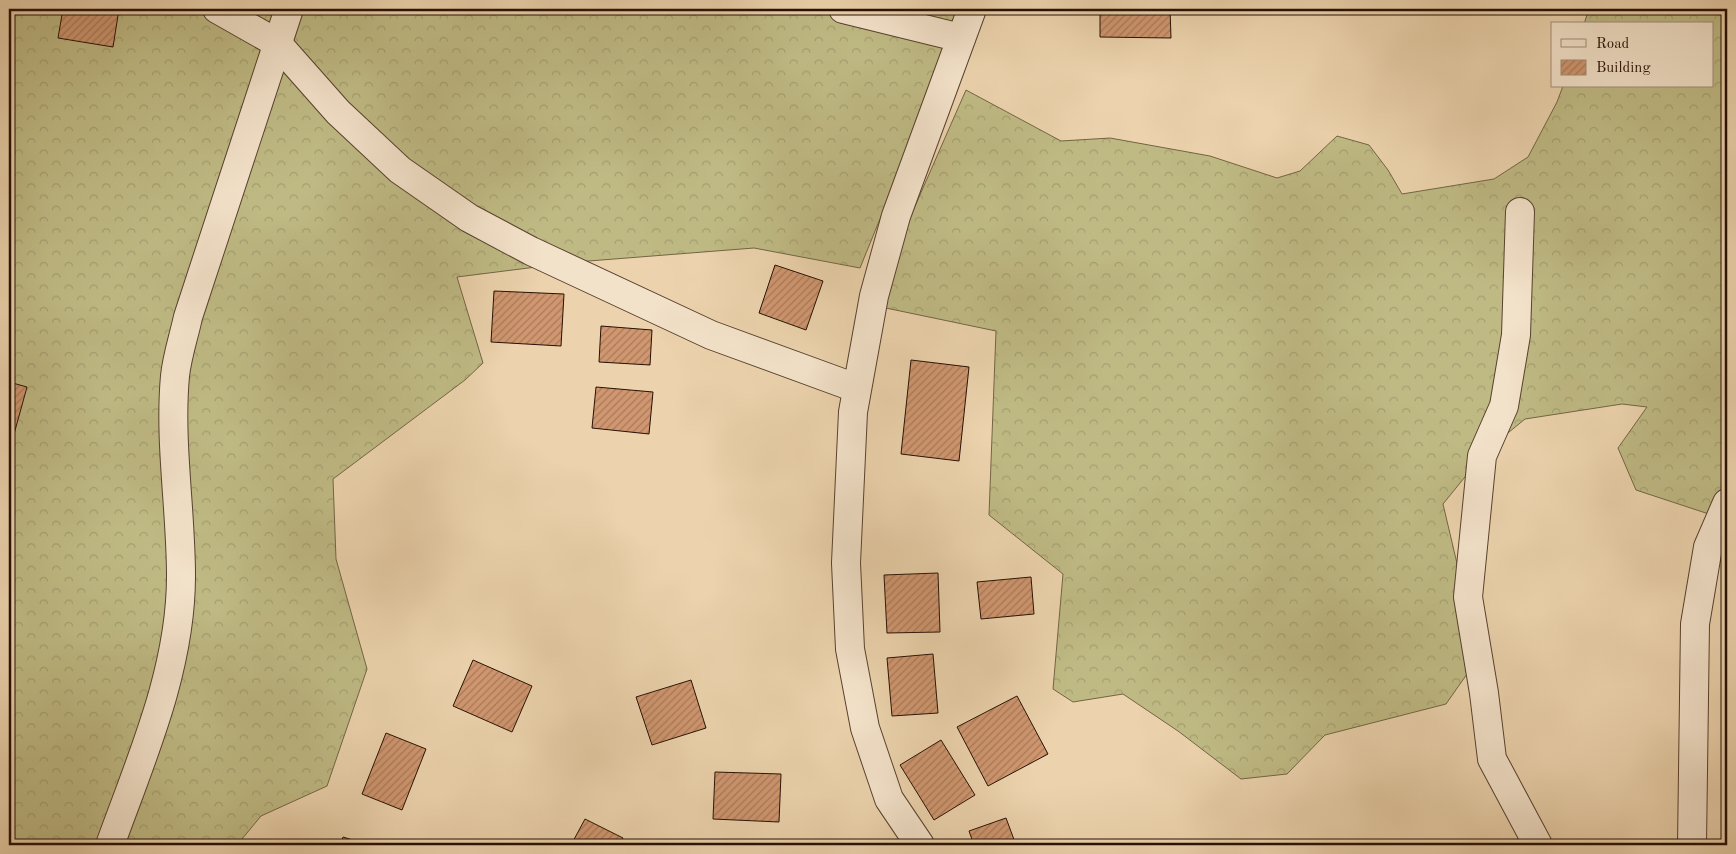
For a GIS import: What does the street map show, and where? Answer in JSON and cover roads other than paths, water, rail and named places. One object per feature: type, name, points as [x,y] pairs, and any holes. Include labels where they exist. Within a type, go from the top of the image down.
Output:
[{"type":"street","points":[[217,9],[277,43],[338,112],[400,170],[469,218],[531,251],[711,335],[856,388]]},
{"type":"street","points":[[110,845],[162,699],[175,642],[181,577],[175,427],[175,375],[180,351],[188,317],[288,9]]},
{"type":"street","points":[[843,9],[961,38]]},
{"type":"street","points":[[920,845],[889,799],[865,728],[850,649],[846,563],[853,412],[874,296],[896,216],[972,9]]},
{"type":"street","points":[[1520,212],[1516,335],[1504,406],[1482,456],[1468,597],[1484,693],[1492,759],[1538,845]]},
{"type":"street","points":[[1692,845],[1695,624],[1708,547],[1720,514],[1727,503]]}]
